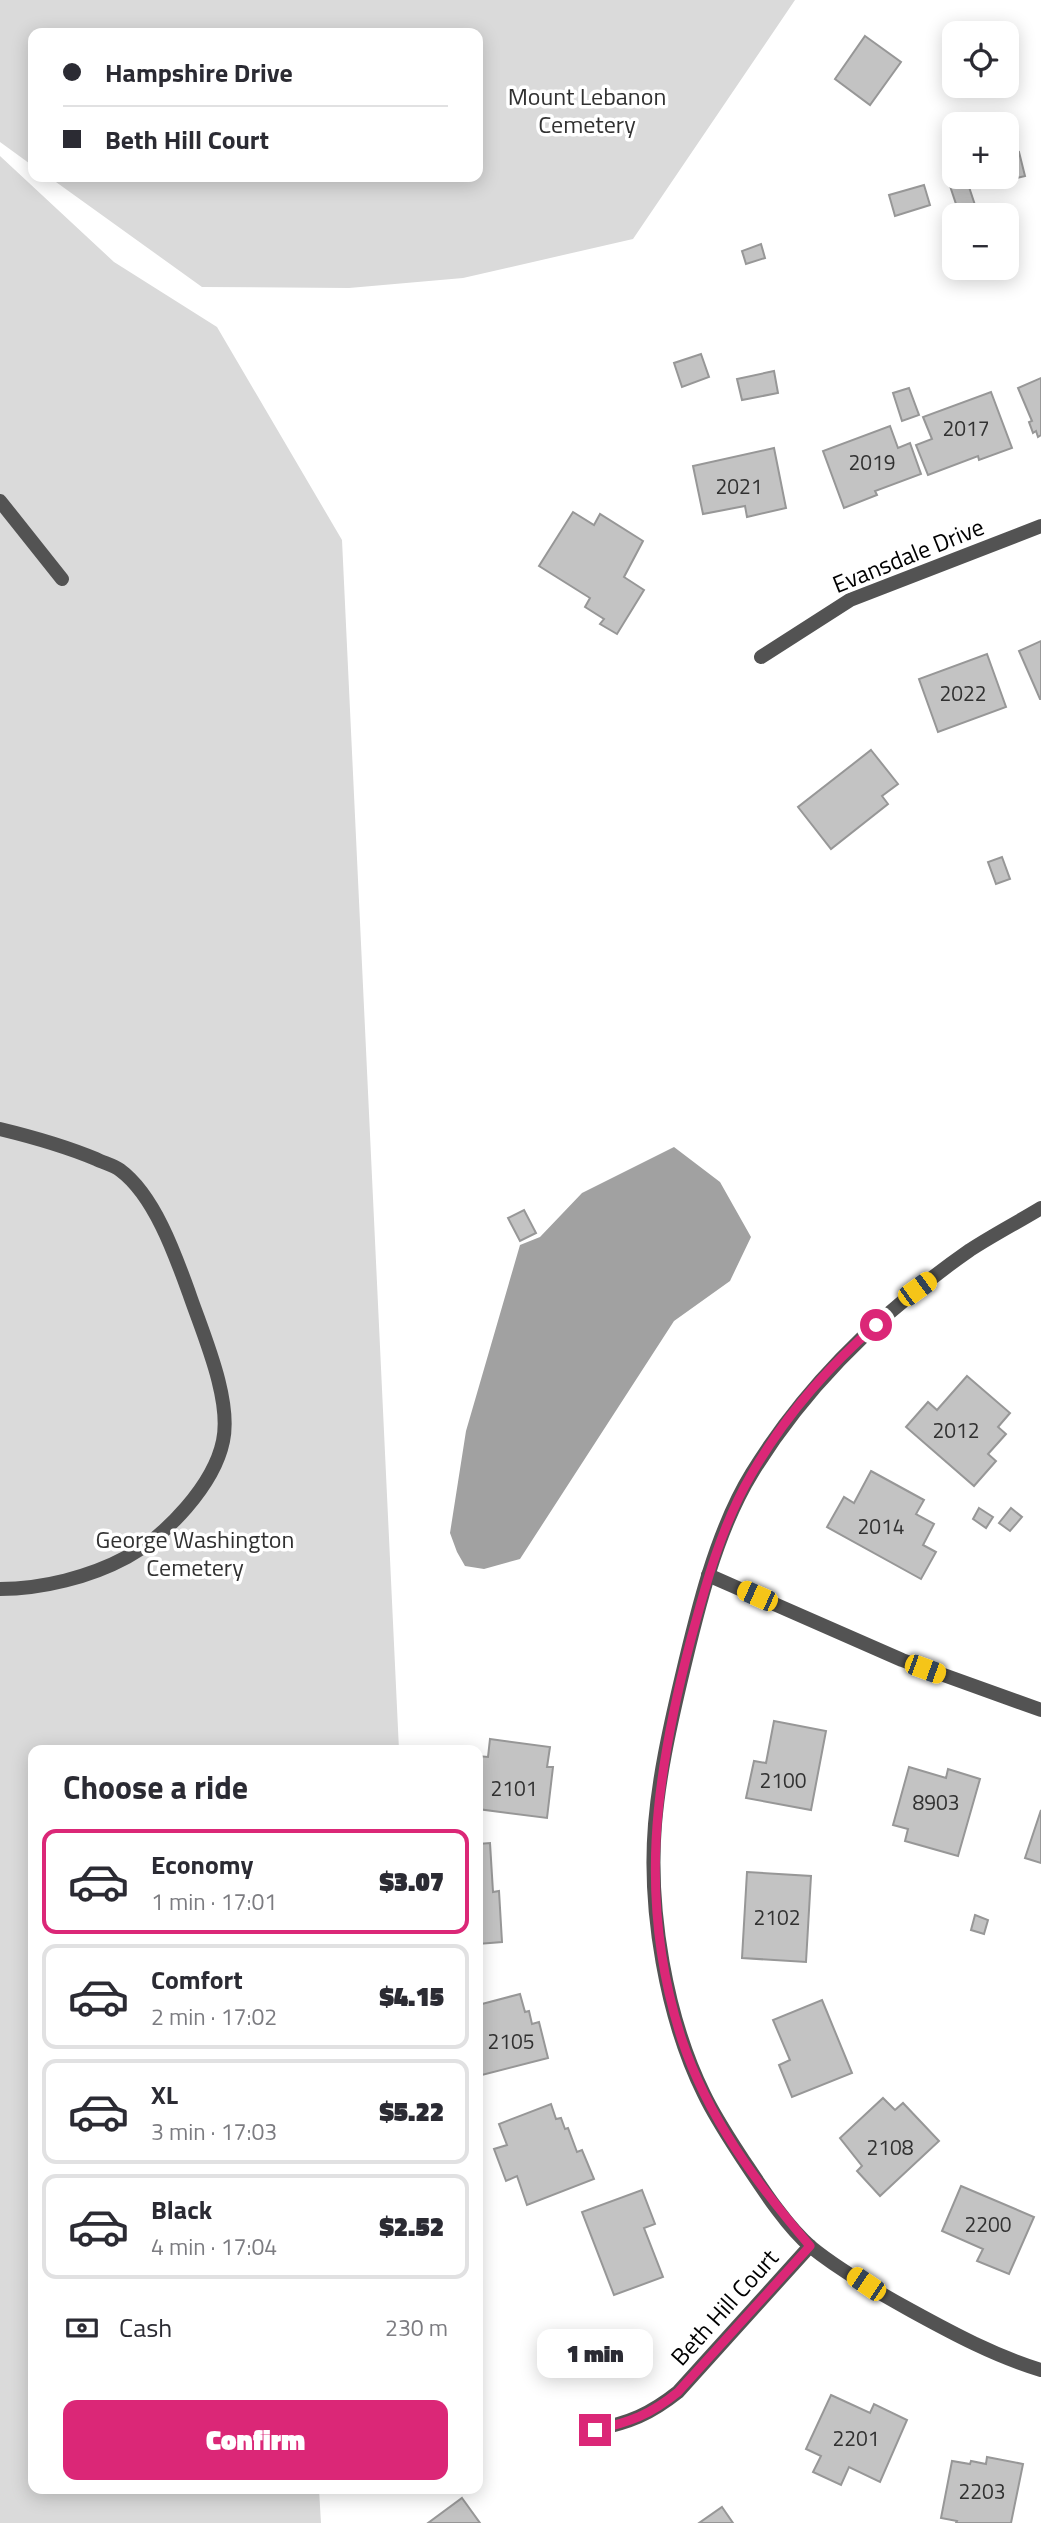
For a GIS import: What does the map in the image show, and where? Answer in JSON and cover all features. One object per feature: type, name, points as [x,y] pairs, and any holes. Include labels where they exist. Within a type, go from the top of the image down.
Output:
[{"type":"street","points":[[0,501],[62,579]]},
{"type":"street","name":"Evansdale Drive","points":[[761,657],[850,600],[1041,526]]},
{"type":"street","points":[[0,1129],[66,1147],[119,1169],[142,1190],[178,1260],[219,1377],[223,1411],[223,1441],[207,1482],[180,1514],[129,1557],[100,1569],[42,1586],[0,1589]]},
{"type":"street","points":[[1041,1208],[973,1248],[917,1289],[855,1343],[795,1408],[750,1476],[708,1574],[671,1723],[658,1795],[654,1880],[663,1962],[682,2039],[703,2093],[767,2195],[810,2246],[885,2297],[999,2356],[1041,2370]]},
{"type":"street","points":[[708,1574],[902,1660],[1041,1710]]},
{"type":"street","name":"Beth Hill Court","points":[[595,2430],[624,2424],[656,2410],[678,2392],[810,2246]]},
{"type":"green space","name":"Mount Lebanon Cemetery","points":[[0,0],[795,0],[633,239],[463,278],[349,288],[202,287],[56,182],[483,182],[483,28],[28,28],[28,162],[0,142]]},
{"type":"green space","name":"George Washington Cemetery","points":[[0,156],[114,262],[217,327],[342,540],[399,1745],[28,1745],[28,2494],[319,2494],[321,2523],[0,2523]]},
{"type":"shaded area","points":[[674,1147],[720,1182],[751,1237],[730,1281],[674,1321],[520,1559],[484,1569],[465,1566],[450,1533],[466,1431],[520,1245],[540,1237],[582,1193]]},
{"type":"building","points":[[865,36],[901,62],[870,105],[835,79]]},
{"type":"building","points":[[1019,152],[1025,176],[1019,178]]},
{"type":"building","points":[[924,185],[930,205],[895,216],[889,195]]},
{"type":"building","points":[[951,189],[970,189],[974,203],[956,203]]},
{"type":"building","points":[[761,244],[765,258],[746,264],[742,251]]},
{"type":"building","points":[[701,354],[709,377],[682,387],[674,363]]},
{"type":"building","points":[[774,371],[778,393],[742,400],[737,379]]},
{"type":"building","points":[[1041,378],[1041,435],[1038,437],[1036,431],[1033,433],[1029,422],[1032,421],[1018,388]]},
{"type":"building","points":[[909,388],[919,415],[902,421],[893,393]]},
{"type":"building","points":[[991,392],[1012,448],[979,460],[978,456],[928,475],[916,445],[932,439],[923,417]]},
{"type":"building","points":[[890,426],[898,448],[910,443],[921,474],[875,491],[877,495],[844,508],[823,451]]},
{"type":"building","points":[[774,448],[786,508],[747,517],[745,506],[703,514],[693,466]]},
{"type":"building","points":[[573,512],[594,525],[600,514],[643,541],[624,577],[644,590],[617,634],[600,624],[604,619],[585,607],[590,598],[539,566]]},
{"type":"building","points":[[1041,641],[1041,699],[1040,699],[1019,651]]},
{"type":"building","points":[[987,654],[1006,707],[938,732],[919,679]]},
{"type":"building","points":[[871,750],[898,784],[882,796],[888,804],[831,849],[798,807]]},
{"type":"building","points":[[1002,857],[1010,879],[996,884],[988,862]]},
{"type":"building","points":[[524,1210],[536,1233],[520,1241],[508,1218]]},
{"type":"building","points":[[967,1376],[1010,1413],[998,1427],[1006,1434],[988,1454],[996,1461],[974,1486],[906,1427],[928,1402],[937,1410]]},
{"type":"building","points":[[871,1471],[924,1500],[916,1514],[934,1524],[923,1545],[936,1552],[921,1579],[827,1527],[844,1497],[854,1503]]},
{"type":"building","points":[[979,1508],[993,1517],[986,1528],[973,1519]]},
{"type":"building","points":[[1011,1508],[1022,1517],[1010,1531],[999,1523]]},
{"type":"building","points":[[774,1721],[826,1731],[811,1810],[746,1798],[754,1761],[766,1763]]},
{"type":"building","points":[[490,1739],[550,1747],[547,1767],[553,1767],[547,1818],[483,1810],[483,1756],[488,1757]]},
{"type":"building","points":[[909,1767],[946,1778],[948,1769],[980,1779],[958,1856],[905,1841],[908,1829],[893,1825]]},
{"type":"building","points":[[1041,1810],[1041,1863],[1025,1858]]},
{"type":"building","points":[[490,1843],[493,1892],[499,1891],[502,1942],[483,1944],[483,1844]]},
{"type":"building","points":[[747,1872],[811,1876],[806,1962],[742,1958]]},
{"type":"building","points":[[975,1915],[988,1920],[984,1934],[971,1930]]},
{"type":"building","points":[[520,1994],[532,2024],[539,2022],[548,2058],[483,2075],[483,2004]]},
{"type":"building","points":[[822,2000],[852,2073],[792,2097],[779,2065],[790,2060],[773,2020]]},
{"type":"building","points":[[883,2098],[895,2110],[903,2103],[939,2141],[880,2196],[857,2171],[862,2166],[840,2138]]},
{"type":"building","points":[[551,2104],[556,2119],[561,2118],[565,2129],[568,2128],[577,2152],[582,2150],[594,2179],[527,2205],[517,2176],[506,2181],[494,2149],[507,2145],[499,2124]]},
{"type":"building","points":[[961,2186],[1034,2217],[1009,2274],[977,2261],[983,2249],[942,2231]]},
{"type":"building","points":[[642,2190],[655,2224],[644,2228],[663,2277],[614,2295],[582,2212]]},
{"type":"building","points":[[831,2395],[870,2413],[874,2404],[907,2420],[880,2482],[849,2467],[841,2485],[813,2472],[821,2456],[806,2449]]},
{"type":"building","points":[[987,2457],[1023,2464],[1011,2523],[956,2523],[957,2521],[941,2518],[952,2461],[986,2464]]},
{"type":"building","points":[[462,2498],[480,2523],[428,2523]]},
{"type":"building","points":[[722,2507],[733,2523],[699,2523]]},
{"type":"route","points":[[595,2430],[624,2424],[656,2410],[678,2392],[810,2246],[767,2195],[726,2133],[703,2093],[682,2039],[663,1962],[654,1880],[655,1829],[668,1736],[685,1660],[708,1574],[726,1527],[750,1476],[795,1408],[855,1343],[876,1325]]}]
